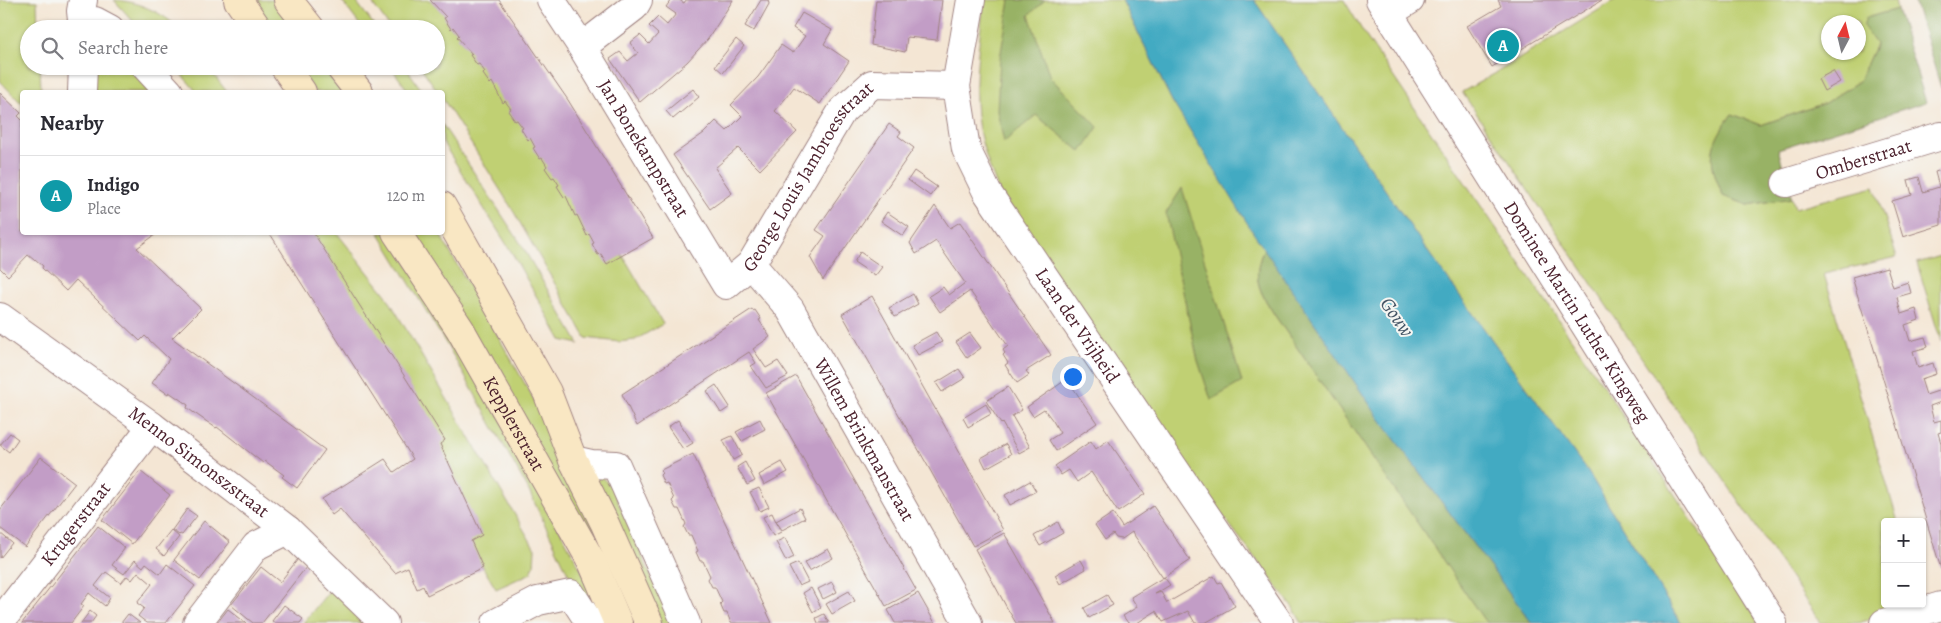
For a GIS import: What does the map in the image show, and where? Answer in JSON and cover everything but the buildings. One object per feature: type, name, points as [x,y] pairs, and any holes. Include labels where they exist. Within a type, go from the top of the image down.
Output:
[{"type":"main road","points":[[238,0],[252,20]]},
{"type":"main road","points":[[288,0],[304,20]]},
{"type":"main road","points":[[290,75],[301,90]]},
{"type":"main road","points":[[346,75],[357,90]]},
{"type":"main road","name":"Kepplerstraat","points":[[445,211],[547,392],[573,460],[606,524],[649,623]]},
{"type":"main road","name":"Kepplerstraat","points":[[398,235],[465,338],[592,562],[618,623]]},
{"type":"street","name":"Jan Bonekampstraat","points":[[551,0],[582,47],[726,285]]},
{"type":"street","points":[[582,47],[634,7],[638,0]]},
{"type":"street","name":"Laan der Vrijheid","points":[[971,0],[956,86],[966,149],[987,192],[1279,623]]},
{"type":"street","name":"Dominee Martin Luther Kingweg","points":[[1393,4],[1773,623]]},
{"type":"street","points":[[82,90],[83,75]]},
{"type":"street","points":[[153,75],[167,90]]},
{"type":"street","name":"George Louis Jambroesstraat","points":[[726,285],[751,264],[842,112],[872,84],[956,86]]},
{"type":"street","name":"Omberstraat","points":[[1786,183],[1941,136]]},
{"type":"street","name":"Willem Brinkmanstraat","points":[[751,264],[790,309],[968,623]]},
{"type":"street","name":"Menno Simonszstraat","points":[[0,317],[152,426],[288,530],[384,623]]},
{"type":"street","name":"Krugerstraat","points":[[0,622],[152,426]]},
{"type":"street","name":"Kepplerstraat","points":[[573,460],[591,464],[616,465],[686,623]]},
{"type":"street","points":[[197,623],[256,546],[288,530]]},
{"type":"street","points":[[496,623],[538,601],[570,594],[590,623]]},
{"type":"street","points":[[1884,623],[1941,606]]},
{"type":"green space","points":[[0,0],[37,1],[38,20],[20,20],[20,75],[40,75],[41,90],[20,90],[20,102],[0,81]]},
{"type":"green space","points":[[114,0],[130,2],[149,8],[169,20],[132,20]]},
{"type":"green space","points":[[252,0],[273,0],[290,20],[264,20]]},
{"type":"green space","points":[[341,0],[355,0],[370,20],[356,20]]},
{"type":"green space","points":[[370,0],[443,0],[625,259],[663,324],[635,340],[619,342],[586,338],[511,207],[445,102],[445,90],[437,90],[426,75],[445,75],[445,20],[384,20]]},
{"type":"green space","points":[[984,0],[1122,0],[1172,101],[1264,248],[1258,268],[1258,277],[1261,292],[1265,299],[1487,623],[1302,623],[1294,609],[1152,423],[1001,197],[983,147],[977,116],[976,73]]},
{"type":"green space","points":[[1010,0],[1045,0],[1029,15],[1050,77],[1098,127],[1081,152],[1036,115],[1004,142],[997,111],[1000,58]]},
{"type":"green space","points":[[1254,0],[1344,0],[1365,35],[1606,390],[1759,623],[1681,623],[1588,472],[1431,256]]},
{"type":"green space","points":[[1615,0],[1895,0],[1897,9],[1866,18],[1876,44],[1859,81],[1825,103],[1761,125],[1732,114],[1718,136],[1713,153],[1713,162],[1723,196],[1748,205],[1792,198],[1795,208],[1874,187],[1897,257],[1824,274],[1897,518],[1881,518],[1881,608],[1902,608],[1859,623],[1821,623],[1462,92]]},
{"type":"green space","points":[[1914,0],[1938,0],[1941,10],[1941,88]]},
{"type":"green space","points":[[1897,9],[1926,102],[1778,149],[1792,198],[1748,205],[1723,196],[1714,172],[1712,154],[1718,136],[1732,114],[1761,125],[1825,103],[1859,81],[1876,44],[1866,30],[1866,18]]},
{"type":"green space","points":[[94,75],[138,75],[153,90],[95,90]]},
{"type":"green space","points":[[182,75],[214,75],[225,90],[195,90]]},
{"type":"green space","points":[[303,75],[333,75],[343,90],[314,90]]},
{"type":"green space","points":[[397,75],[411,75],[422,90],[408,90]]},
{"type":"green space","points":[[445,129],[521,244],[579,344],[561,340],[512,253],[445,146]]},
{"type":"green space","points":[[1182,188],[1242,382],[1211,400],[1198,361],[1166,213]]},
{"type":"green space","points":[[284,235],[339,235],[386,295],[535,549],[534,565],[531,573],[496,589]]},
{"type":"green space","points":[[380,235],[389,235],[473,366],[603,611],[597,612],[577,592],[528,489],[453,355]]},
{"type":"green space","points":[[408,235],[440,235],[536,403],[576,482],[639,623],[628,623]]},
{"type":"green space","points":[[1264,248],[1379,418],[1532,623],[1487,623],[1484,620],[1265,299],[1261,292],[1258,277],[1258,268]]},
{"type":"green space","points":[[1941,256],[1941,342],[1917,263]]},
{"type":"green space","points":[[591,473],[601,477],[611,486],[672,623],[657,623]]},
{"type":"green space","points":[[334,585],[366,623],[303,623]]},
{"type":"water","name":"Gouw","points":[[1122,0],[1254,0],[1431,256],[1588,472],[1681,623],[1532,623],[1379,418],[1254,234],[1172,101]]},
{"type":"place","name":"Indigo","points":[[1503,46]]}]
